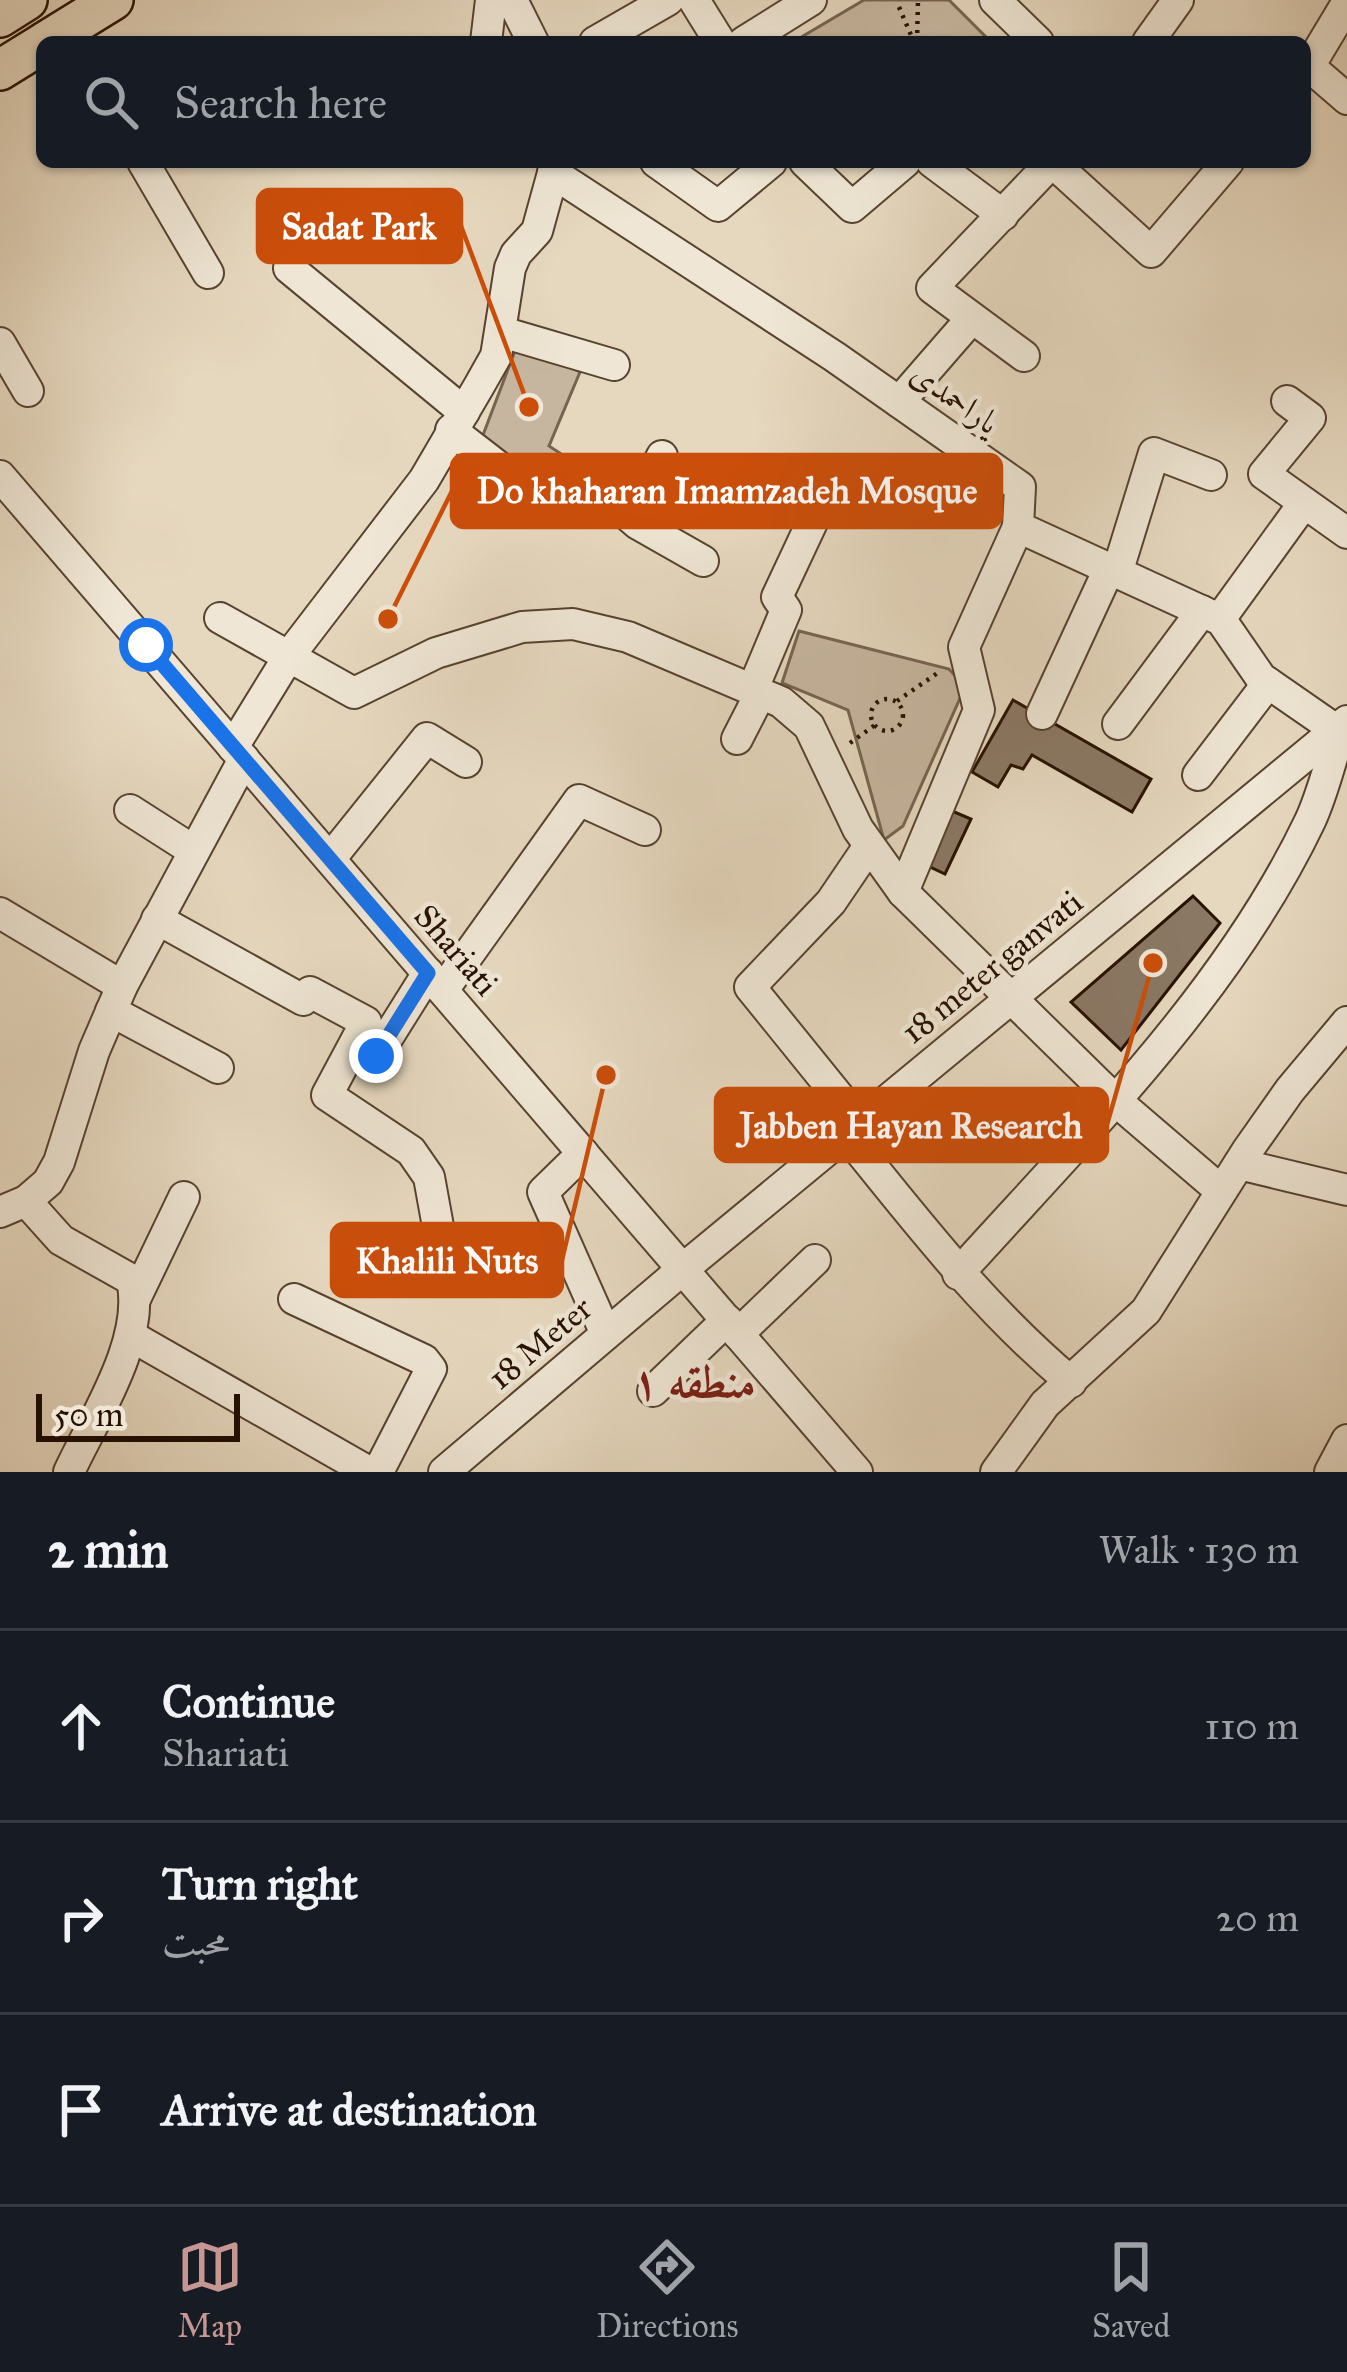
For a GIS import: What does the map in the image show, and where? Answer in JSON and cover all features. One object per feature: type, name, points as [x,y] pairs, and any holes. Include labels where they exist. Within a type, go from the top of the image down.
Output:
[{"type":"main road","points":[[0,17],[27,0]]},
{"type":"main road","points":[[66,36],[113,0]]},
{"type":"main road","points":[[0,70],[36,52]]},
{"type":"street","points":[[486,36],[491,0]]},
{"type":"street","points":[[512,0],[529,36]]},
{"type":"street","points":[[694,0],[716,36]]},
{"type":"street","points":[[754,36],[811,0]]},
{"type":"street","points":[[995,0],[1032,36]]},
{"type":"street","points":[[1152,36],[1178,0]]},
{"type":"street","points":[[604,36],[658,2]]},
{"type":"street","points":[[1311,65],[1347,3]]},
{"type":"street","points":[[1311,72],[1347,99]]},
{"type":"street","points":[[147,168],[208,273]]},
{"type":"street","points":[[136,1297],[132,1280],[13,1206],[48,1182],[59,1162],[94,1052],[117,998],[289,656],[424,479],[496,356],[510,268],[537,231],[555,168]]},
{"type":"street","name":"یاراحمدی","points":[[556,168],[1020,487],[1018,527]]},
{"type":"street","points":[[664,168],[718,206],[764,168]]},
{"type":"street","points":[[811,168],[852,207],[898,168]]},
{"type":"street","points":[[940,168],[1003,215]]},
{"type":"street","points":[[1024,356],[932,288],[1046,168]]},
{"type":"street","points":[[1059,168],[1150,252],[1223,168]]},
{"type":"street","points":[[289,268],[517,481],[561,509],[584,478],[631,518],[703,561]]},
{"type":"street","points":[[898,402],[972,318]]},
{"type":"street","points":[[502,332],[614,365]]},
{"type":"street","points":[[0,343],[28,392]]},
{"type":"street","points":[[1287,400],[1310,418],[1264,474],[1347,533]]},
{"type":"street","points":[[1042,714],[1113,571],[1154,453],[1211,476]]},
{"type":"street","points":[[631,518],[662,456]]},
{"type":"street","name":"Shariati","points":[[0,476],[857,1472]]},
{"type":"street","points":[[737,739],[786,610],[777,597],[823,499]]},
{"type":"street","points":[[1118,724],[1304,503]]},
{"type":"street","points":[[903,892],[979,710],[964,646],[1018,527],[1211,615],[1268,682],[1342,726],[1311,819],[1238,944],[1114,1100],[958,1274]]},
{"type":"street","points":[[220,618],[354,693],[436,653],[522,627],[573,624],[628,637],[782,702],[809,726],[869,846],[903,892],[1114,1100],[1220,1190]]},
{"type":"street","points":[[1198,775],[1268,682]]},
{"type":"street","name":"18 meter ganvati","points":[[683,1269],[1342,726]]},
{"type":"street","points":[[330,860],[427,738],[466,762]]},
{"type":"street","points":[[376,1056],[580,800],[645,830]]},
{"type":"street","points":[[130,810],[194,851]]},
{"type":"street","points":[[869,846],[832,902],[750,987],[958,1274],[1030,1348],[1071,1382]]},
{"type":"street","points":[[0,913],[218,1068]]},
{"type":"street","points":[[157,920],[303,1000],[310,992],[366,1022],[328,1095],[410,1151],[429,1177],[439,1232]]},
{"type":"street","points":[[1010,1466],[1045,1404],[1146,1311],[1220,1190],[1290,1090],[1347,1022]]},
{"type":"street","points":[[583,1153],[543,1192],[606,1334]]},
{"type":"street","points":[[1239,1164],[1347,1190]]},
{"type":"street","points":[[69,1472],[131,1336],[136,1297],[184,1197]]},
{"type":"street","points":[[652,1391],[815,1260]]},
{"type":"street","name":"18 Meter","points":[[444,1472],[683,1269]]},
{"type":"street","points":[[131,1336],[373,1472],[431,1370],[424,1360],[294,1299]]},
{"type":"street","points":[[1330,1472],[1347,1440]]},
{"type":"path","points":[[916,36],[918,0]]},
{"type":"path","points":[[899,7],[913,36]]},
{"type":"path","points":[[897,701],[945,668],[964,646]]},
{"type":"path","points":[[887,698],[897,701],[904,716],[899,726],[890,731],[879,729],[871,715],[874,705],[887,698]]},
{"type":"shaded area","points":[[864,0],[949,0],[985,36],[803,36]]},
{"type":"shaded area","points":[[518,343],[580,372],[549,446],[584,469],[557,495],[480,443]]},
{"type":"shaded area","points":[[799,631],[949,669],[965,687],[903,826],[884,840],[848,710],[782,683]]},
{"type":"building","points":[[1013,700],[1151,779],[1132,812],[1032,755],[1023,769],[1011,765],[998,787],[972,772]]},
{"type":"building","points":[[952,811],[971,819],[945,874],[926,865]]},
{"type":"building","points":[[1193,896],[1220,923],[1121,1050],[1071,1002]]},
{"type":"place","name":"Sadat Park","points":[[529,407]]},
{"type":"place","name":"Do khaharan Imamzadeh Mosque","points":[[388,619]]},
{"type":"place","name":"Jabben Hayan Research","points":[[1153,963]]},
{"type":"place","name":"Khalili Nuts","points":[[606,1075]]},
{"type":"district","name":"منطقه ۱","points":[[694,1381]]},
{"type":"route","points":[[146,645],[428,973],[376,1056]]}]
